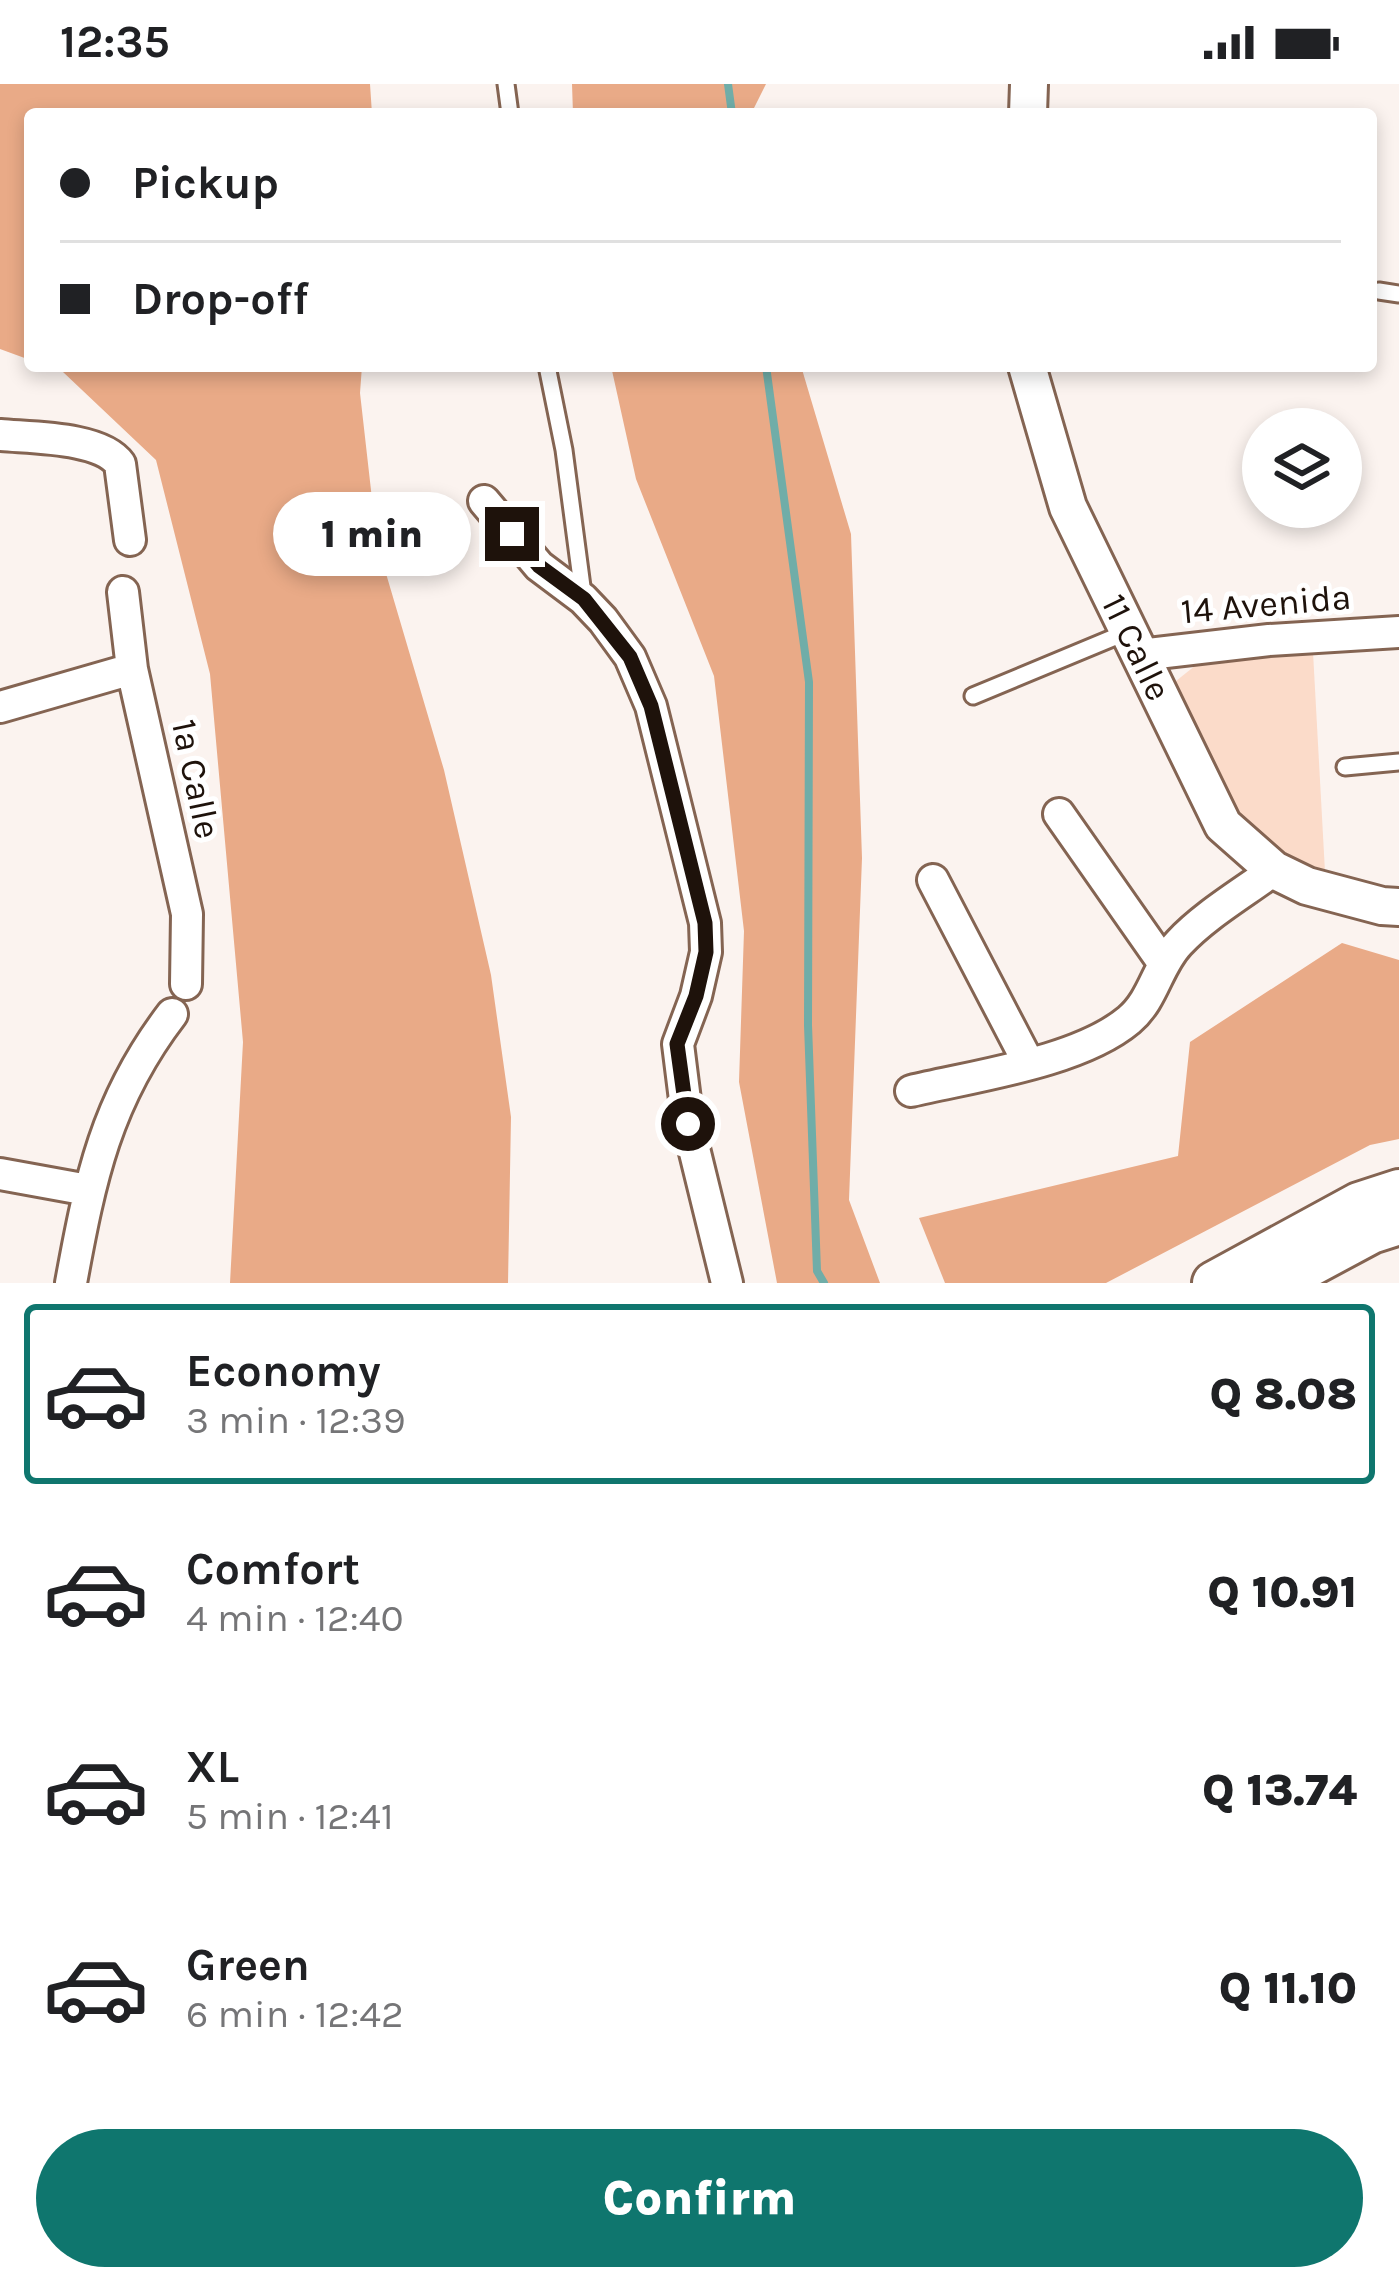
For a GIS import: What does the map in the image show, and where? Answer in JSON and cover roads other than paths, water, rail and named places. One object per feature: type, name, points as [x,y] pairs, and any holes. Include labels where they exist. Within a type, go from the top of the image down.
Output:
[{"type":"main road","points":[[1214,1283],[1359,1204],[1399,1191]]},
{"type":"main road","points":[[1276,1283],[1371,1232],[1399,1223]]},
{"type":"street","name":"11 Calle","points":[[1029,372],[1068,507],[1223,825],[1274,870],[1307,886],[1382,907],[1399,907]]},
{"type":"street","points":[[0,435],[78,443],[115,456],[121,464],[130,540]]},
{"type":"street","points":[[484,501],[539,566],[584,599],[630,657],[651,706],[700,896],[706,952],[696,996],[677,1044],[688,1124],[727,1283]]},
{"type":"street","name":"1a Calle","points":[[123,592],[132,669],[187,914],[186,984]]},
{"type":"street","name":"14 Avenida","points":[[1135,642],[1399,632]]},
{"type":"street","points":[[0,707],[132,669]]},
{"type":"street","points":[[1059,814],[1164,964]]},
{"type":"street","points":[[911,1090],[1070,1051],[1128,1021],[1150,996],[1179,942],[1274,870]]},
{"type":"street","points":[[933,880],[1029,1064]]},
{"type":"street","points":[[71,1283],[88,1190],[115,1103],[172,1014]]},
{"type":"street","points":[[0,1174],[88,1190]]},
{"type":"lane","points":[[1379,291],[1399,294]]},
{"type":"lane","points":[[549,372],[584,599]]},
{"type":"lane","points":[[973,697],[1135,642]]},
{"type":"lane","points":[[1345,767],[1399,762]]},
{"type":"waterway","points":[[728,84],[731,108]]},
{"type":"waterway","points":[[767,372],[809,682],[808,1025],[817,1271],[824,1283]]}]
